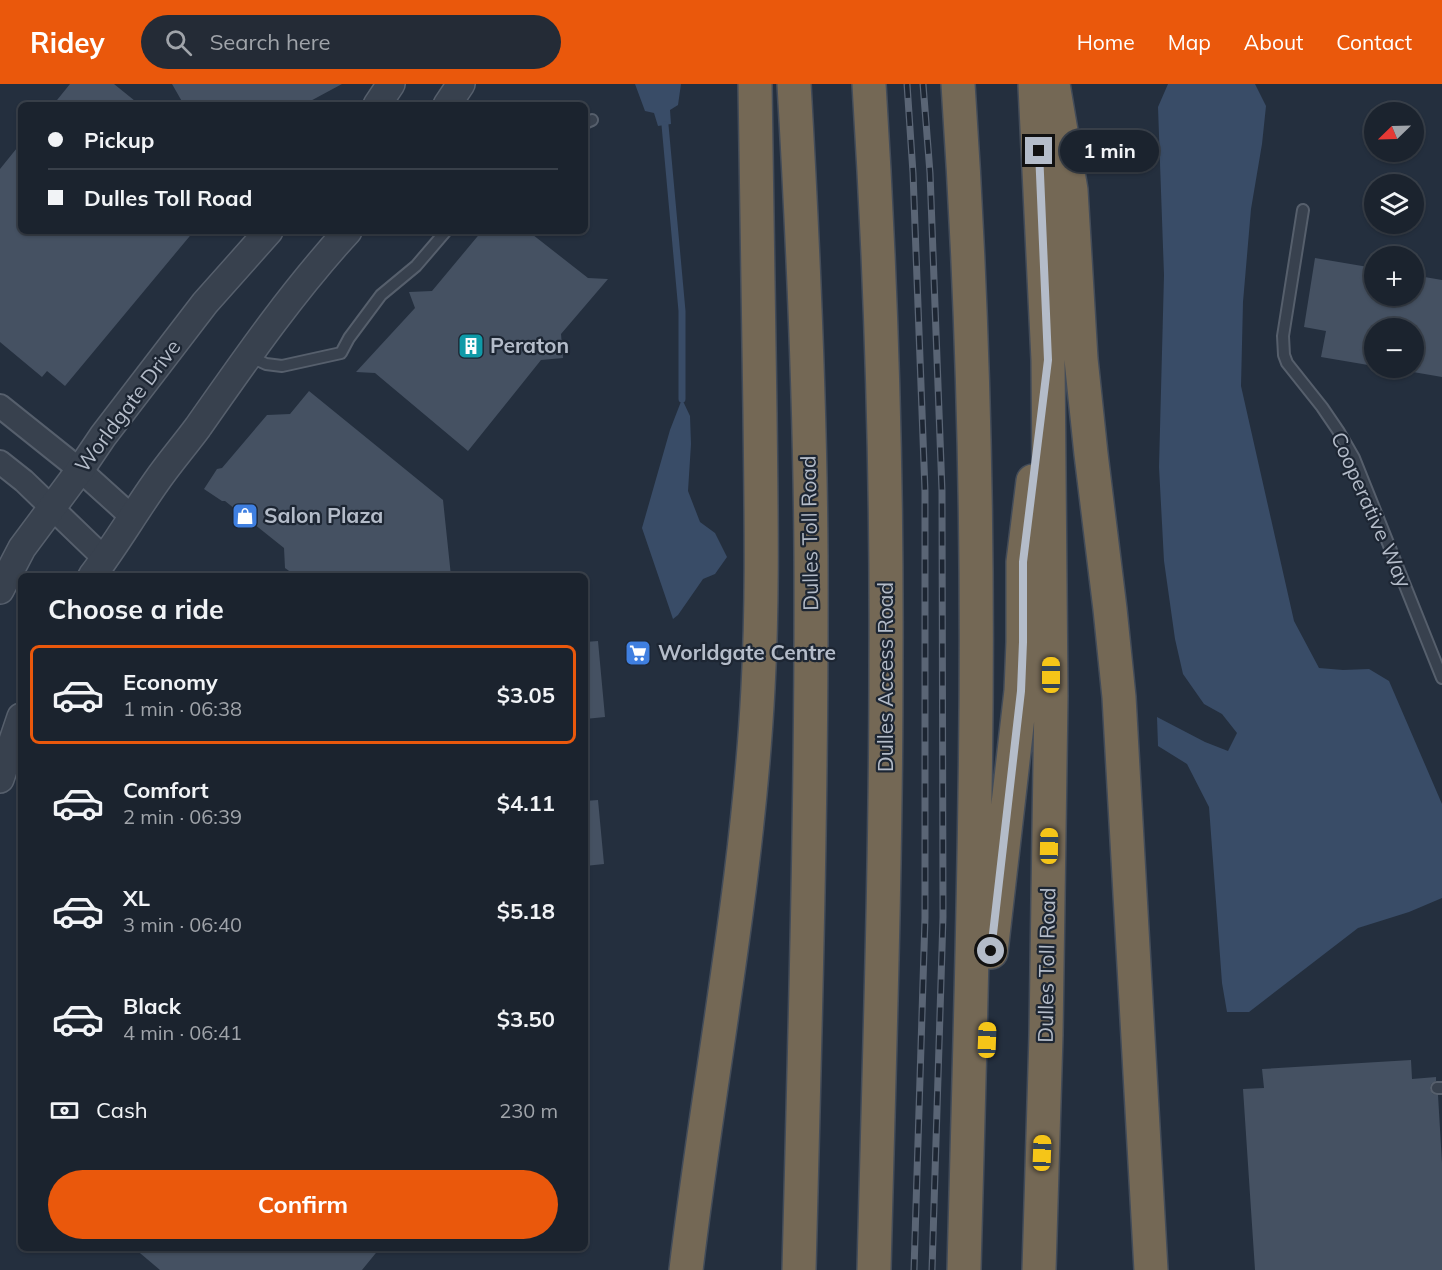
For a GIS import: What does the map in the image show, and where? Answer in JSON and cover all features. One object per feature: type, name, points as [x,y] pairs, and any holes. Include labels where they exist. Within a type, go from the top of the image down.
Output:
[{"type":"highway","points":[[686,1270],[737,911],[758,690],[761,495],[755,84]]},
{"type":"highway","name":"Dulles Toll Road","points":[[794,84],[806,339],[811,552],[809,813],[799,1270]]},
{"type":"highway","name":"Dulles Access Road","points":[[869,84],[882,334],[886,616],[884,855],[874,1270]]},
{"type":"highway","points":[[958,84],[969,300],[975,506],[975,792],[964,1270]]},
{"type":"highway","name":"Dulles Toll Road","points":[[1035,84],[1048,360],[1051,622],[1051,778],[1039,1270]]},
{"type":"highway","points":[[1053,84],[1071,190],[1084,389],[1119,697],[1151,1270]]},
{"type":"highway","points":[[966,1213],[987,1058],[992,934],[1021,691],[1023,562],[1048,360]]},
{"type":"street","points":[[379,102],[390,84]]},
{"type":"street","points":[[449,102],[461,84]]},
{"type":"street","name":"Worldgate Drive","points":[[0,590],[22,548],[103,436],[205,303],[267,234]]},
{"type":"street","points":[[0,462],[52,508],[98,567],[278,314],[345,234]]},
{"type":"street","points":[[0,406],[80,470],[132,517]]},
{"type":"street","points":[[0,779],[18,726]]},
{"type":"lane","name":"Cooperative Way","points":[[1303,210],[1283,336],[1284,355],[1291,369],[1339,432],[1353,458],[1442,678]]},
{"type":"lane","points":[[248,356],[266,364],[282,366],[341,353],[349,338],[381,295],[416,266],[443,234]]},
{"type":"water","points":[[635,84],[681,84],[678,105],[670,110],[671,124],[658,126],[654,113],[645,111]]},
{"type":"water","points":[[1168,84],[1255,84],[1266,106],[1251,209],[1243,302],[1241,386],[1294,621],[1319,668],[1369,669],[1389,681],[1442,804],[1442,898],[1409,912],[1358,928],[1249,1012],[1227,1012],[1222,983],[1209,807],[1187,764],[1158,746],[1157,717],[1205,742],[1228,751],[1237,733],[1222,714],[1204,704],[1183,674],[1175,639],[1164,561],[1159,467],[1164,275],[1158,107]]},
{"type":"water","points":[[682,399],[690,416],[688,491],[700,522],[715,533],[727,557],[715,574],[703,579],[673,619],[642,528],[670,430]]},
{"type":"building","points":[[70,84],[114,84],[136,102],[55,102]]},
{"type":"building","points":[[172,84],[342,84],[309,102],[182,102]]},
{"type":"building","points":[[18,147],[18,234],[192,234],[65,386],[47,371],[42,377],[0,342],[0,169]]},
{"type":"building","name":"Peraton","points":[[480,234],[532,234],[588,278],[608,279],[561,334],[563,358],[541,360],[468,451],[375,373],[356,372],[415,308],[409,292],[432,291]]},
{"type":"building","points":[[1315,258],[1364,266],[1364,306],[1424,306],[1424,277],[1442,280],[1442,377],[1424,374],[1424,318],[1364,318],[1364,364],[1321,357],[1326,331],[1304,327]]},
{"type":"building","points":[[309,391],[443,500],[451,573],[292,573],[285,568],[284,548],[225,501],[204,489],[217,469],[222,468],[267,415],[290,414]]},
{"type":"building","points":[[598,641],[605,717],[588,719],[588,642]]},
{"type":"building","points":[[598,800],[604,864],[588,866],[588,801]]},
{"type":"building","points":[[1411,1060],[1412,1079],[1436,1077],[1430,1089],[1433,1094],[1438,1095],[1442,1163],[1442,1270],[1255,1270],[1243,1089],[1264,1088],[1262,1069]]},
{"type":"building","points":[[138,1251],[378,1251],[362,1270],[160,1270]]},
{"type":"waterway","points":[[665,125],[682,311],[682,399]]},
{"type":"railway","points":[[907,84],[913,173],[925,491],[925,918],[914,1270]]},
{"type":"railway","points":[[923,84],[930,173],[942,491],[943,917],[932,1270]]},
{"type":"place","name":"Peraton","points":[[471,346]]},
{"type":"place","name":"Salon Plaza","points":[[245,516]]},
{"type":"place","name":"Worldgate Centre","points":[[638,653]]},
{"type":"route","points":[[991,951],[1021,691],[1023,562],[1048,360],[1039,151]]}]
